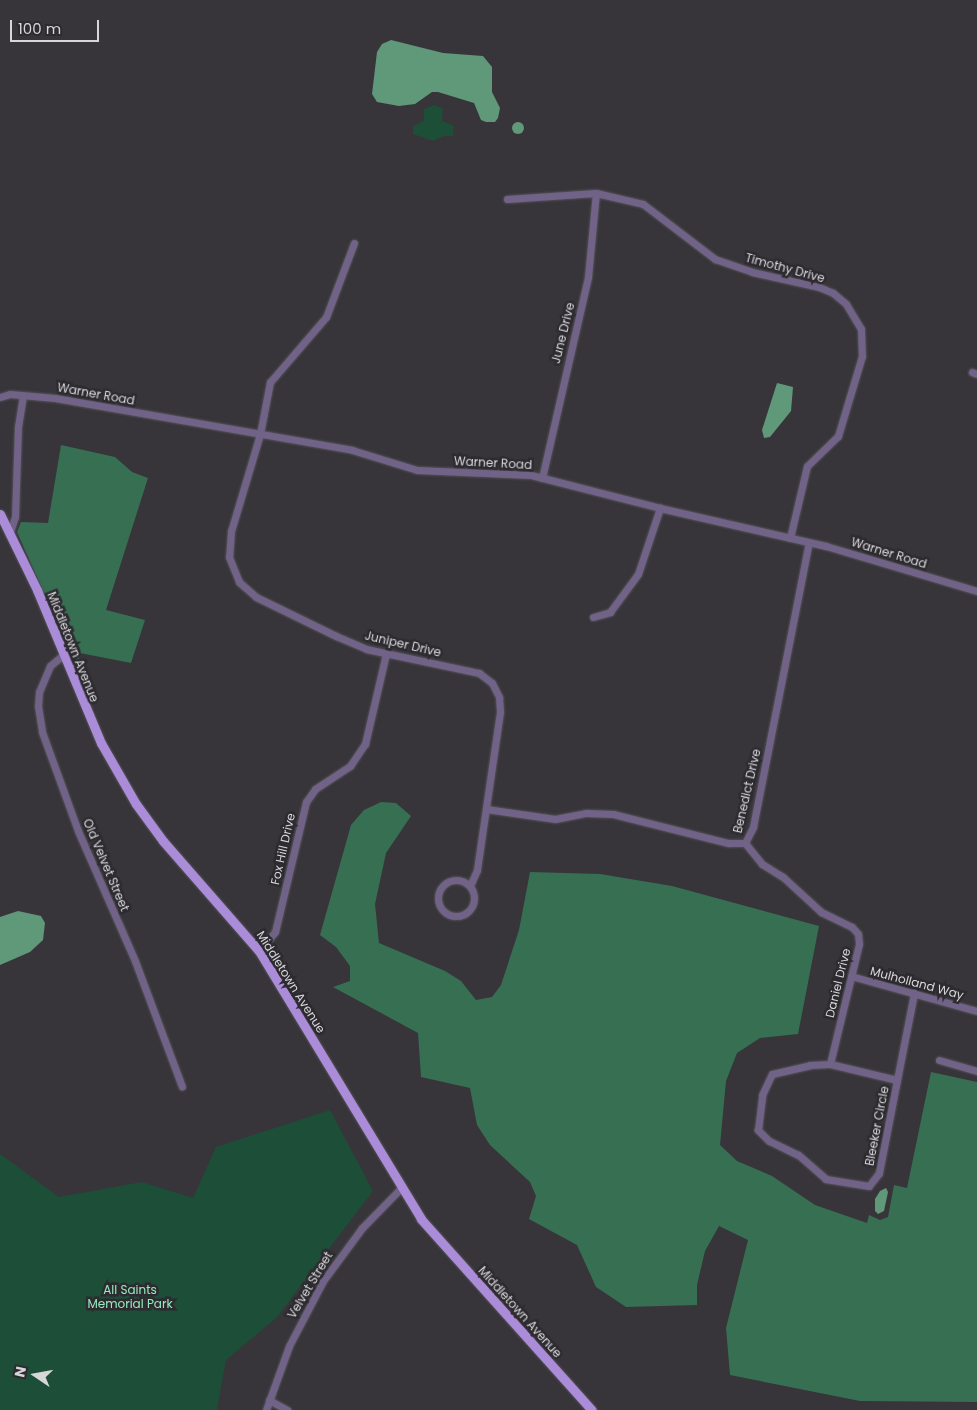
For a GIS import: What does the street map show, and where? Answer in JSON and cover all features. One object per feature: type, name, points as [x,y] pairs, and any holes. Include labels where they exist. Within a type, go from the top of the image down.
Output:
[{"type":"main road","name":"Middletown Avenue","points":[[0,514],[10,532],[101,743],[136,804],[164,841],[259,951],[402,1188],[439,1242],[592,1410]]},
{"type":"street","name":"Timothy Drive","points":[[507,199],[596,193],[643,204],[715,259],[752,272],[833,293],[854,316],[861,329],[863,343],[858,373],[838,436],[807,466],[790,538]]},
{"type":"street","name":"June Drive","points":[[542,478],[588,277],[596,193]]},
{"type":"street","name":"Juniper Drive","points":[[354,243],[326,317],[270,382],[260,434],[230,531],[228,550],[234,574],[256,597],[351,643],[386,654],[479,673],[495,688],[500,712],[477,870],[470,886],[473,894],[469,910],[455,916],[440,909],[439,894],[446,884],[462,881],[470,886]]},
{"type":"street","name":"Warner Road","points":[[0,397],[22,395],[352,450],[417,470],[542,478],[660,508],[809,542],[977,591]]},
{"type":"street","points":[[10,532],[15,517],[18,427],[22,395]]},
{"type":"street","points":[[593,617],[610,612],[638,574],[660,508]]},
{"type":"street","name":"Benedict Drive","points":[[486,810],[555,819],[586,813],[613,814],[728,844],[745,843],[752,827],[809,542]]},
{"type":"street","name":"Fox Hill Drive","points":[[259,951],[275,932],[306,802],[315,789],[350,766],[365,744],[386,654]]},
{"type":"street","name":"Old Velvet Street","points":[[63,655],[50,666],[39,692],[38,706],[42,732],[78,831],[135,961],[182,1086]]},
{"type":"street","name":"Daniel Drive","points":[[745,843],[762,864],[784,877],[821,912],[855,930],[859,944],[830,1064]]},
{"type":"street","name":"Mulholland Way","points":[[851,976],[977,1010]]},
{"type":"street","name":"Bleeker Circle","points":[[897,1080],[830,1064],[810,1065],[772,1074],[763,1088],[757,1123],[764,1137],[793,1152],[822,1177],[831,1181],[865,1186],[876,1179],[897,1080],[914,993]]},
{"type":"street","points":[[939,1060],[977,1071]]},
{"type":"street","name":"Velvet Street","points":[[266,1410],[297,1327],[323,1281],[362,1228],[402,1188]]},
{"type":"street","points":[[269,1400],[286,1410]]},
{"type":"green space","points":[[434,105],[443,109],[442,121],[454,126],[453,136],[444,136],[433,141],[413,134],[413,126],[424,121],[424,109]]},
{"type":"green space","name":"All Saints Memorial Park","points":[[330,1110],[373,1191],[277,1317],[226,1360],[217,1410],[0,1410],[0,1154],[59,1197],[142,1182],[193,1198],[216,1147]]},
{"type":"shaded area","points":[[391,40],[443,53],[483,56],[492,67],[492,92],[500,108],[495,122],[481,120],[474,103],[438,92],[432,92],[415,104],[399,106],[377,102],[372,94],[377,52],[382,44]]},
{"type":"shaded area","points":[[516,122],[520,122],[524,128],[520,134],[516,134],[512,130],[512,126]]},
{"type":"shaded area","points":[[777,383],[793,387],[791,411],[770,437],[764,438],[762,430]]},
{"type":"shaded area","points":[[61,445],[115,457],[132,472],[148,478],[106,610],[145,620],[131,663],[80,653],[77,668],[17,532],[21,522],[48,523]]},
{"type":"shaded area","points":[[381,802],[396,803],[411,816],[386,853],[375,904],[379,943],[445,971],[461,981],[476,1000],[492,997],[501,985],[519,930],[530,872],[600,874],[672,886],[819,926],[798,1034],[760,1038],[737,1053],[726,1081],[720,1145],[737,1161],[772,1176],[815,1205],[867,1223],[869,1215],[880,1220],[888,1217],[894,1185],[907,1188],[931,1072],[977,1082],[977,1402],[860,1401],[730,1375],[726,1328],[748,1240],[719,1226],[705,1251],[697,1285],[697,1305],[626,1307],[596,1287],[577,1245],[529,1219],[536,1196],[530,1182],[490,1145],[477,1125],[470,1088],[421,1077],[418,1033],[333,987],[350,981],[350,966],[336,947],[320,935],[351,825],[364,810]]},
{"type":"shaded area","points":[[18,911],[41,916],[45,923],[43,940],[30,952],[0,965],[0,917]]},
{"type":"shaded area","points":[[886,1188],[888,1192],[884,1211],[878,1214],[875,1211],[875,1199],[880,1191]]}]
